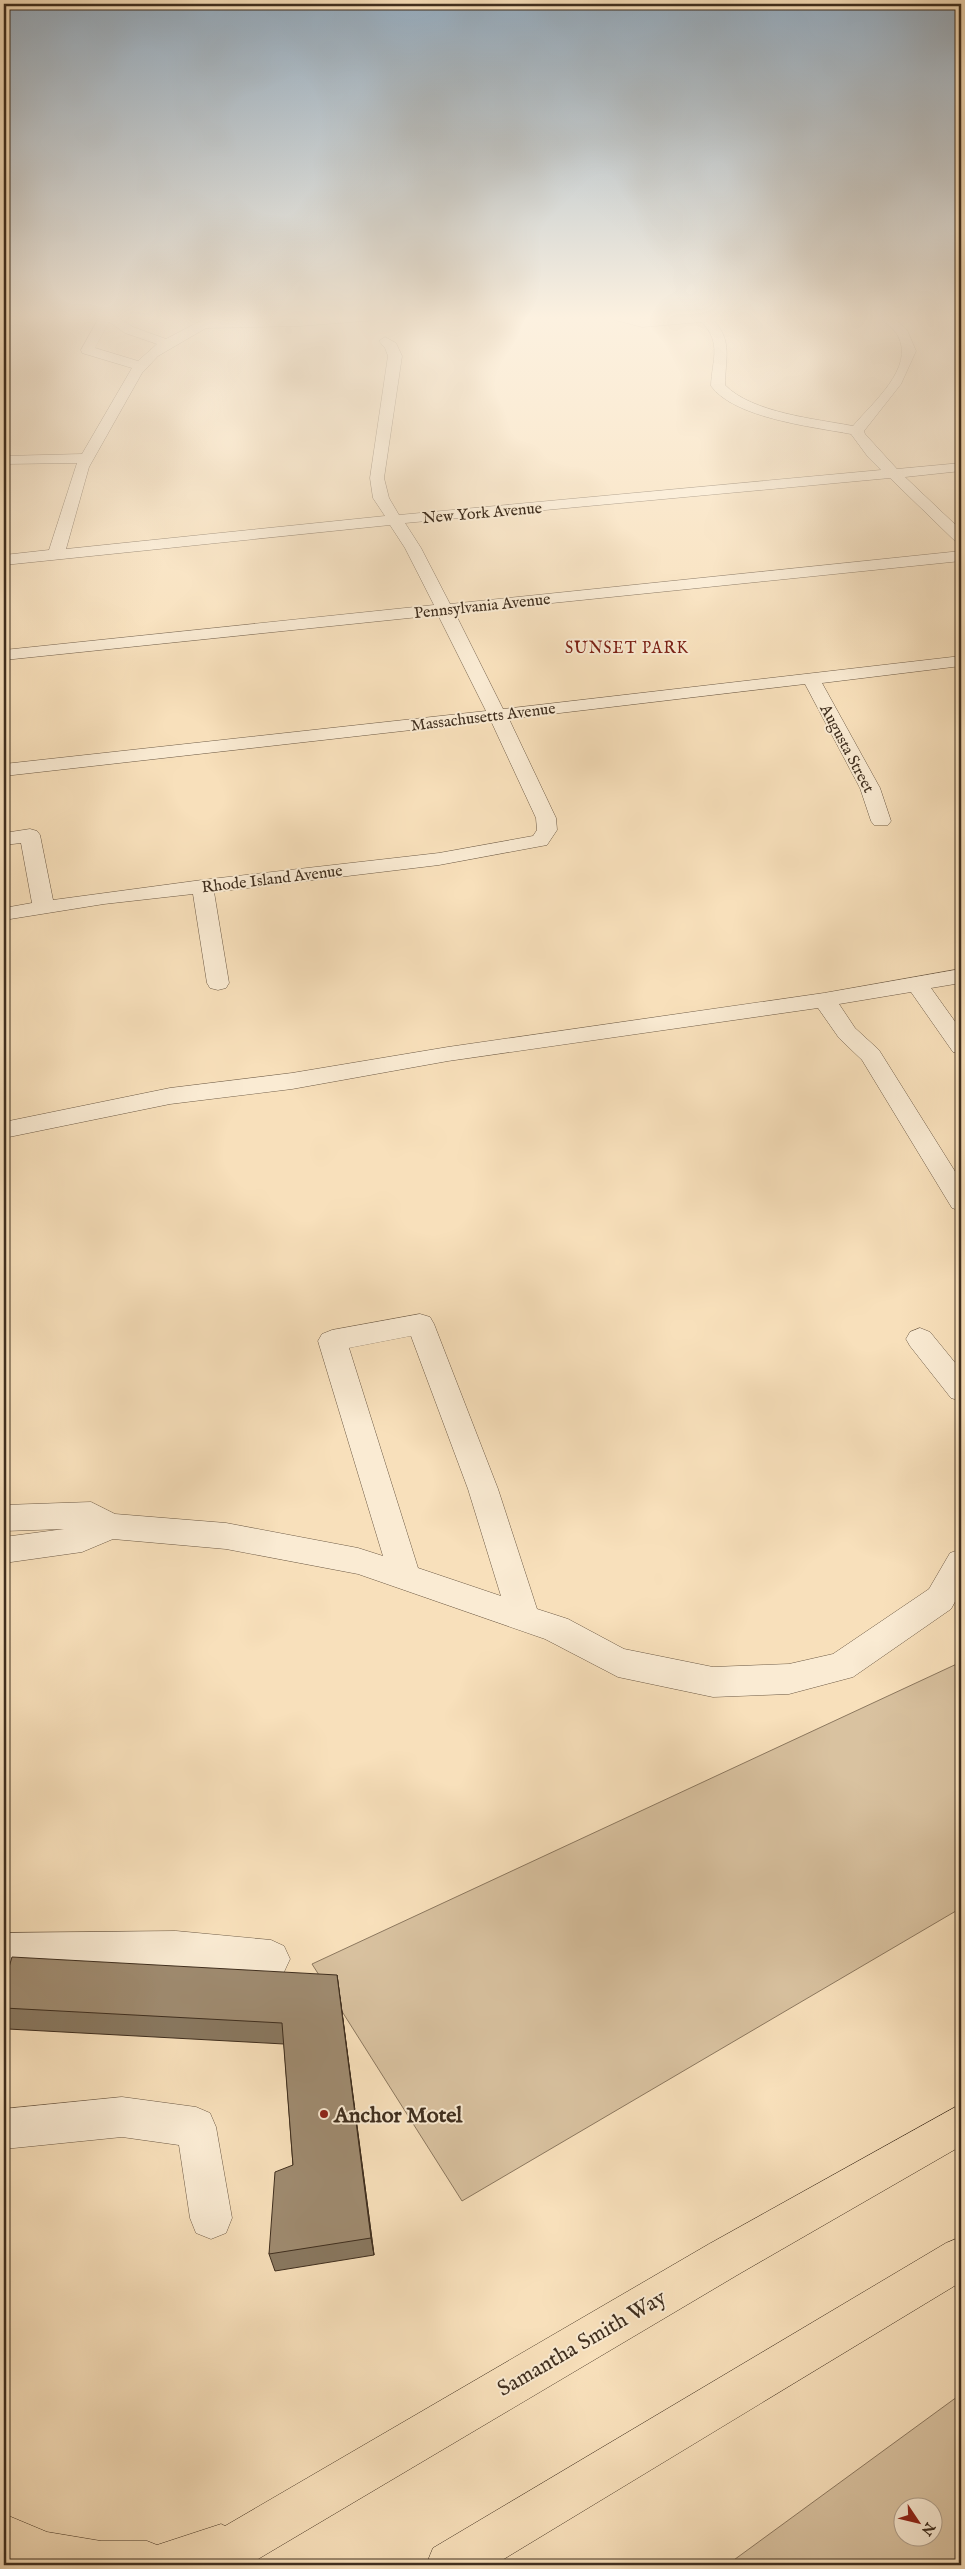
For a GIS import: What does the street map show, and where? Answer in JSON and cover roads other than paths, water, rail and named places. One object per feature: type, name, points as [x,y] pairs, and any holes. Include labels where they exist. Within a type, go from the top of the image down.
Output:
[{"type":"highway","name":"Samantha Smith Way","points":[[203,2565],[724,2259],[961,2124]]},
{"type":"highway","points":[[450,2565],[961,2258]]},
{"type":"highway","points":[[4,2538],[46,2556],[101,2565],[147,2565]]},
{"type":"highway","points":[[167,2565],[248,2539]]},
{"type":"street","points":[[56,554],[87,458],[100,436]]},
{"type":"street","points":[[383,436],[377,478],[380,498],[396,520],[498,714]]},
{"type":"street","points":[[861,436],[874,454],[961,538]]},
{"type":"street","points":[[4,460],[87,458]]},
{"type":"street","name":"New York Avenue","points":[[7,557],[56,554],[961,467]]},
{"type":"street","name":"Pennsylvania Avenue","points":[[4,655],[961,556]]},
{"type":"street","name":"Massachusetts Avenue","points":[[4,770],[961,661]]},
{"type":"street","name":"Augusta Street","points":[[811,678],[870,788],[879,810],[880,821]]},
{"type":"street","name":"Rhode Island Avenue","points":[[4,914],[104,898],[449,858],[540,841],[546,830],[546,818],[498,714]]},
{"type":"street","points":[[4,838],[30,835],[44,908]]},
{"type":"street","points":[[202,886],[218,983]]},
{"type":"street","points":[[4,1130],[170,1096],[292,1081],[448,1054],[824,1000],[961,976]]},
{"type":"street","points":[[916,983],[961,1047]]},
{"type":"street","points":[[824,1000],[847,1033],[870,1055],[961,1202]]},
{"type":"street","points":[[405,1577],[332,1341],[420,1324],[483,1488],[524,1618]]},
{"type":"street","points":[[920,1339],[961,1390]]},
{"type":"street","points":[[4,1518],[92,1515],[110,1526]]},
{"type":"street","points":[[4,1550],[82,1540],[110,1526],[162,1528],[226,1536],[358,1561],[556,1629],[618,1662],[713,1682],[789,1679],[841,1667],[940,1600],[961,1562]]},
{"type":"street","points":[[4,1952],[176,1950],[271,1959]]},
{"type":"street","points":[[4,2129],[122,2117],[196,2127],[211,2218]]},
{"type":"place","name":"Anchor Motel","points":[[324,2114]]},
{"type":"district","name":"SUNSET PARK","points":[[627,647]]}]
